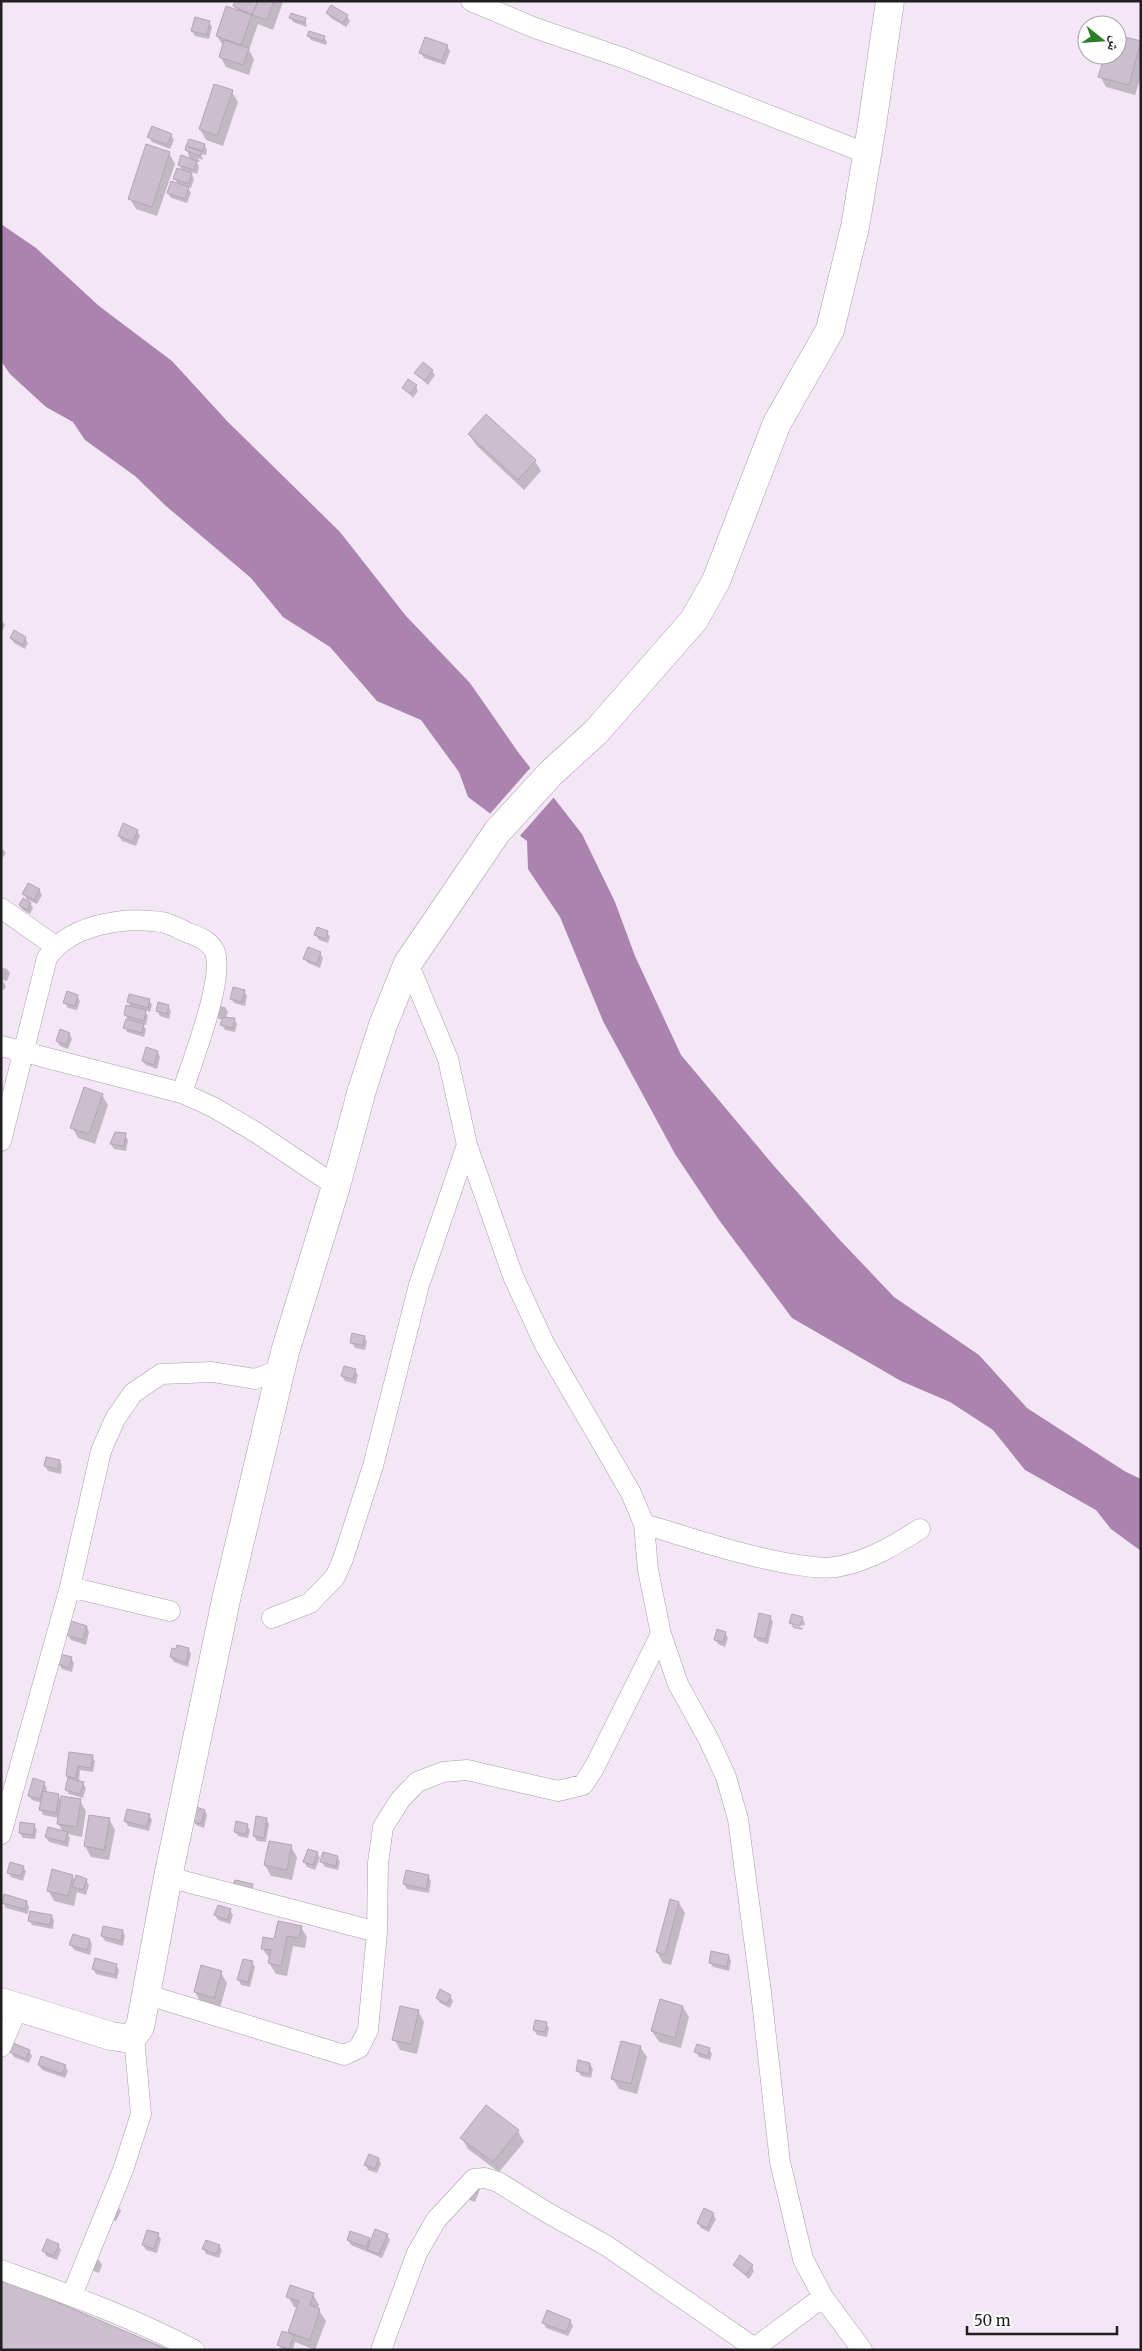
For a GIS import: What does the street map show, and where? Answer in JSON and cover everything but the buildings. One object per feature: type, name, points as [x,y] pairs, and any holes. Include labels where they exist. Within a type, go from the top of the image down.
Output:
[{"type":"street","points":[[471,1],[534,28],[623,58],[868,154]]},
{"type":"street","points":[[72,2295],[123,2170],[141,2114],[134,2037],[140,2028],[148,1995],[168,1876],[226,1600],[286,1352],[336,1186],[362,1090],[384,1025],[408,963],[497,832],[551,773],[596,732],[694,620],[716,581],[777,423],[830,330],[855,227],[868,154],[890,1]]},
{"type":"street","points":[[1,908],[55,946]]},
{"type":"street","points":[[1,1141],[47,958],[55,946],[70,935],[119,921],[163,922],[204,939],[214,950],[217,981],[182,1093]]},
{"type":"street","points":[[408,963],[448,1059],[466,1145],[513,1276],[545,1345],[631,1493],[644,1524],[648,1570],[661,1634],[678,1684],[709,1740],[726,1777],[738,1819],[761,1992],[780,2162],[803,2259],[823,2298],[862,2350]]},
{"type":"street","points":[[1,1046],[182,1093],[213,1107],[257,1133],[336,1186]]},
{"type":"street","points":[[272,1618],[310,1603],[335,1577],[343,1559],[373,1466],[419,1285],[466,1145]]},
{"type":"street","points":[[1,1834],[70,1587],[101,1451],[115,1418],[133,1393],[161,1374],[212,1372],[255,1379],[274,1372],[286,1352]]},
{"type":"street","points":[[644,1524],[753,1557],[814,1568],[839,1567],[864,1560],[920,1529]]},
{"type":"street","points":[[70,1587],[170,1611]]},
{"type":"street","points":[[148,1995],[344,2055],[359,2048],[368,2030],[377,1932],[378,1863],[383,1827],[400,1800],[417,1782],[443,1772],[468,1770],[558,1791],[583,1785],[594,1768],[661,1634]]},
{"type":"street","points":[[168,1876],[377,1932]]},
{"type":"street","points":[[1,2047],[10,2004],[111,2036],[127,2039],[134,2037]]},
{"type":"street","points":[[381,2350],[417,2252],[436,2220],[474,2179],[485,2178],[498,2182],[548,2214],[607,2246],[753,2348],[823,2298]]},
{"type":"street","points":[[1,2270],[72,2295],[162,2342],[194,2350]]},
{"type":"shaded area","points":[[1,224],[36,248],[99,306],[172,361],[227,421],[340,532],[406,616],[470,683],[518,752],[582,834],[615,902],[635,956],[681,1055],[774,1166],[894,1297],[979,1355],[1027,1408],[1126,1472],[1141,1479],[1141,1551],[1111,1529],[1096,1510],[1025,1470],[993,1430],[950,1402],[901,1381],[792,1318],[719,1220],[675,1154],[603,1021],[560,917],[528,869],[527,841],[468,797],[459,772],[421,720],[377,701],[330,647],[283,617],[251,578],[166,506],[135,476],[85,440],[73,422],[46,407],[10,374],[1,361]]},
{"type":"pier","points":[[532,766],[555,796],[518,838],[488,816]]}]
